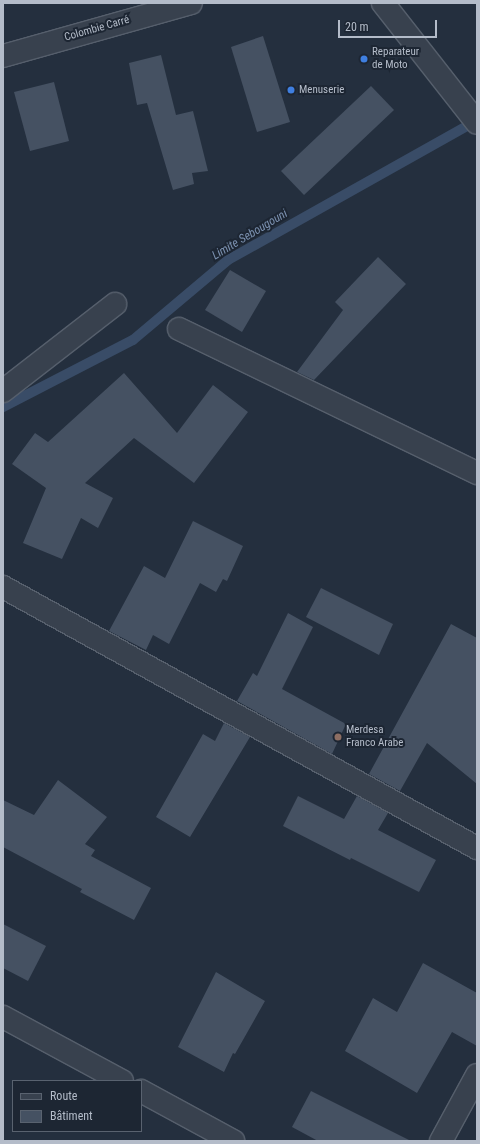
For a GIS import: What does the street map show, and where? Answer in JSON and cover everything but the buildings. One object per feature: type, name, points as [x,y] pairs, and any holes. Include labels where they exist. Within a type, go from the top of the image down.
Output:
[{"type":"street","name":"Colombie Carré","points":[[3,56],[191,3]]},
{"type":"street","points":[[383,3],[477,123]]},
{"type":"street","points":[[3,391],[115,304]]},
{"type":"street","points":[[179,329],[477,473]]},
{"type":"street","points":[[3,587],[477,848]]},
{"type":"street","points":[[3,1017],[120,1080]]},
{"type":"street","points":[[441,1141],[477,1075]]},
{"type":"street","points":[[142,1092],[233,1141]]},
{"type":"waterway","name":"Limite Sebougouni","points":[[3,407],[133,340],[228,260],[477,120]]},
{"type":"place","name":"Reparateur de Moto","points":[[364,59]]},
{"type":"place","name":"Menuserie","points":[[291,90]]},
{"type":"place","name":"Merdesa Franco Arabe","points":[[338,737]]}]
